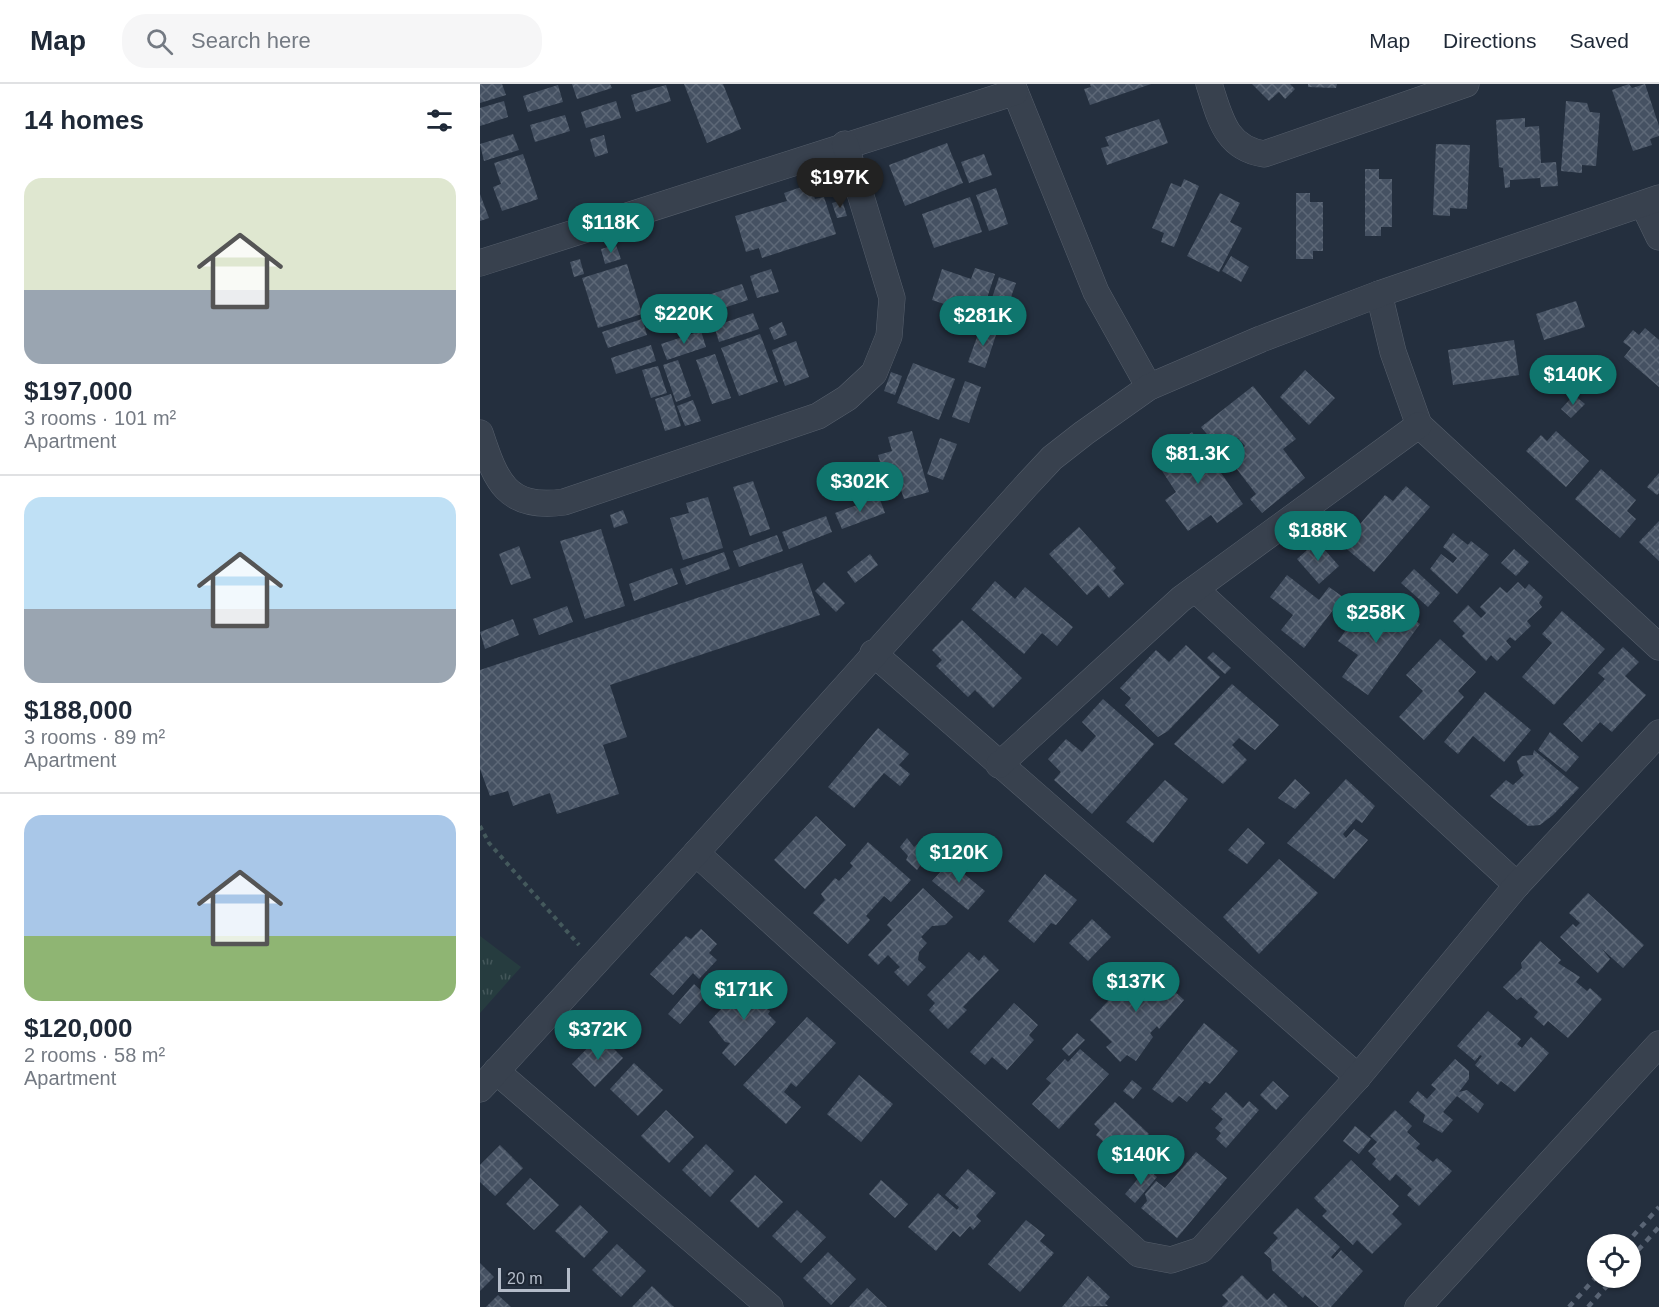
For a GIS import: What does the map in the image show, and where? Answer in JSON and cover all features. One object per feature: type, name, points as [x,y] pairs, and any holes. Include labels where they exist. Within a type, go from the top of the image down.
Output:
[{"type":"street","points":[[1209,84],[1222,123],[1235,142],[1249,152],[1264,154],[1466,84]]},
{"type":"street","points":[[480,263],[1014,88],[1096,292],[1149,387]]},
{"type":"street","points":[[480,433],[494,474],[509,495],[544,505],[564,502],[819,416],[847,398],[874,373],[889,336],[892,298],[845,144]]},
{"type":"street","points":[[770,1307],[488,1080],[1052,458],[1149,387],[1261,339],[1379,294],[1651,201],[1659,237]]},
{"type":"street","points":[[1379,294],[1394,352],[1419,425],[1659,647]]},
{"type":"street","points":[[999,765],[1148,628],[1195,589],[1419,425]]},
{"type":"street","points":[[1195,589],[1517,885]]},
{"type":"street","points":[[873,653],[1358,1077]]},
{"type":"street","points":[[696,853],[1138,1254],[1171,1260],[1201,1250],[1358,1077],[1517,885],[1659,733]]},
{"type":"street","points":[[1418,1307],[1659,1044]]},
{"type":"path","points":[[480,826],[489,843],[595,963]]},
{"type":"green space","points":[[480,936],[521,967],[480,1013]]},
{"type":"building","points":[[480,84],[502,84],[506,95],[480,103]]},
{"type":"building","points":[[572,84],[610,84],[612,88],[577,99]]},
{"type":"building","points":[[684,84],[723,84],[741,129],[707,143]]},
{"type":"building","points":[[1090,84],[1151,84],[1090,105],[1084,89],[1091,87]]},
{"type":"building","points":[[1252,84],[1290,84],[1295,89],[1285,99],[1279,92],[1269,101]]},
{"type":"building","points":[[1308,84],[1337,84],[1336,88],[1308,87]]},
{"type":"building","points":[[1629,84],[1632,88],[1645,84],[1659,126],[1659,136],[1650,139],[1652,145],[1633,151],[1612,90]]},
{"type":"building","points":[[558,85],[563,102],[528,112],[523,96]]},
{"type":"building","points":[[666,85],[671,101],[636,112],[631,95]]},
{"type":"building","points":[[504,101],[508,117],[480,126],[480,108]]},
{"type":"building","points":[[616,101],[621,118],[586,128],[581,112]]},
{"type":"building","points":[[1566,101],[1587,103],[1590,112],[1600,113],[1596,166],[1582,165],[1582,173],[1561,171]]},
{"type":"building","points":[[565,115],[570,131],[535,142],[530,125]]},
{"type":"building","points":[[1525,118],[1525,127],[1539,126],[1541,163],[1556,162],[1558,186],[1541,187],[1540,178],[1510,180],[1510,187],[1505,188],[1503,168],[1499,167],[1496,120]]},
{"type":"building","points":[[1159,119],[1168,143],[1107,165],[1101,148],[1109,146],[1105,137]]},
{"type":"building","points":[[513,134],[519,150],[484,161],[480,144]]},
{"type":"building","points":[[604,135],[608,153],[595,157],[590,139]]},
{"type":"building","points":[[947,143],[963,183],[905,206],[889,165]]},
{"type":"building","points":[[1436,144],[1470,145],[1467,209],[1450,208],[1450,216],[1433,215]]},
{"type":"building","points":[[523,154],[538,199],[502,211],[493,187],[501,184],[494,163]]},
{"type":"building","points":[[984,154],[992,175],[969,183],[961,162]]},
{"type":"building","points":[[1365,169],[1379,169],[1379,179],[1392,179],[1392,227],[1381,227],[1381,236],[1365,236]]},
{"type":"building","points":[[1184,179],[1199,186],[1174,247],[1161,242],[1164,233],[1152,228],[1171,183],[1181,187]]},
{"type":"building","points":[[810,184],[815,199],[824,197],[836,234],[762,258],[759,248],[746,252],[735,216],[787,201],[784,193]]},
{"type":"building","points":[[996,188],[1008,224],[989,231],[976,195]]},
{"type":"building","points":[[1220,193],[1240,203],[1230,222],[1242,228],[1219,272],[1187,256]]},
{"type":"building","points":[[1296,193],[1310,193],[1310,202],[1323,202],[1323,251],[1313,251],[1313,259],[1296,259]]},
{"type":"building","points":[[480,194],[489,218],[480,221]]},
{"type":"building","points":[[970,197],[982,232],[934,248],[922,214]]},
{"type":"building","points":[[842,200],[847,216],[837,218],[832,203]]},
{"type":"building","points":[[616,245],[621,259],[605,264],[601,249]]},
{"type":"building","points":[[1231,256],[1249,267],[1241,282],[1222,271]]},
{"type":"building","points":[[580,259],[584,274],[574,277],[570,262]]},
{"type":"building","points":[[627,264],[642,314],[598,328],[582,278]]},
{"type":"building","points":[[975,268],[995,274],[981,316],[932,300],[942,269],[971,279]]},
{"type":"building","points":[[771,269],[779,292],[757,298],[750,276]]},
{"type":"building","points":[[999,277],[1016,283],[1003,319],[987,313]]},
{"type":"building","points":[[742,284],[748,300],[708,313],[702,297]]},
{"type":"building","points":[[1576,301],[1585,327],[1544,340],[1536,314]]},
{"type":"building","points":[[692,302],[698,318],[658,331],[653,315]]},
{"type":"building","points":[[753,313],[759,329],[719,342],[714,326]]},
{"type":"building","points":[[642,319],[647,335],[608,348],[602,332]]},
{"type":"building","points":[[782,322],[787,335],[774,340],[769,328]]},
{"type":"building","points":[[981,326],[997,332],[985,368],[968,362]]},
{"type":"building","points":[[1645,328],[1659,340],[1659,387],[1624,357],[1631,348],[1623,342],[1633,330],[1639,335]]},
{"type":"building","points":[[701,331],[706,347],[667,360],[661,344]]},
{"type":"building","points":[[760,334],[778,382],[739,396],[721,348]]},
{"type":"building","points":[[1514,340],[1519,375],[1453,385],[1448,350]]},
{"type":"building","points":[[796,341],[809,377],[785,386],[772,350]]},
{"type":"building","points":[[651,345],[656,361],[616,374],[611,358]]},
{"type":"building","points":[[715,354],[731,398],[712,404],[696,360]]},
{"type":"building","points":[[678,360],[691,396],[676,402],[663,365]]},
{"type":"building","points":[[1605,362],[1615,370],[1601,387],[1590,378]]},
{"type":"building","points":[[913,363],[955,379],[939,420],[897,403]]},
{"type":"building","points":[[658,366],[667,393],[651,398],[642,370]]},
{"type":"building","points":[[1305,370],[1335,398],[1309,425],[1280,397]]},
{"type":"building","points":[[891,372],[902,376],[895,395],[884,391]]},
{"type":"building","points":[[965,381],[981,387],[969,423],[952,417]]},
{"type":"building","points":[[1253,386],[1296,439],[1283,449],[1305,478],[1262,513],[1250,499],[1256,494],[1229,459],[1245,446],[1238,438],[1221,451],[1201,427]]},
{"type":"building","points":[[671,394],[681,426],[665,431],[655,399]]},
{"type":"building","points":[[1574,395],[1585,404],[1571,418],[1561,409]]},
{"type":"building","points":[[693,400],[701,421],[685,426],[677,406]]},
{"type":"building","points":[[912,431],[929,492],[904,499],[900,487],[888,490],[878,455],[892,451],[888,437]]},
{"type":"building","points":[[1556,431],[1589,461],[1566,487],[1526,451],[1541,435],[1547,441]]},
{"type":"building","points":[[1192,432],[1243,504],[1217,523],[1211,515],[1188,531],[1165,500],[1176,492],[1162,471],[1172,464],[1164,453]]},
{"type":"building","points":[[940,438],[957,444],[943,480],[927,474]]},
{"type":"building","points":[[1601,469],[1636,500],[1627,511],[1636,519],[1620,538],[1575,499]]},
{"type":"building","points":[[1659,473],[1659,493],[1657,495],[1647,487]]},
{"type":"building","points":[[753,481],[770,529],[750,536],[733,487]]},
{"type":"building","points":[[1406,486],[1430,507],[1374,572],[1342,545],[1385,495],[1393,501]]},
{"type":"building","points":[[708,497],[723,548],[683,560],[670,518],[689,513],[686,503]]},
{"type":"building","points":[[879,497],[885,513],[842,529],[835,513]]},
{"type":"building","points":[[623,510],[628,523],[614,528],[610,515]]},
{"type":"building","points":[[826,516],[832,532],[789,549],[782,532]]},
{"type":"building","points":[[1659,521],[1659,561],[1639,542]]},
{"type":"building","points":[[1079,527],[1116,568],[1113,571],[1124,584],[1109,598],[1098,585],[1087,595],[1049,554]]},
{"type":"building","points":[[601,529],[625,606],[585,619],[560,541]]},
{"type":"building","points":[[1453,533],[1468,545],[1471,541],[1489,555],[1457,594],[1430,569],[1441,554],[1453,563],[1457,558],[1443,547]]},
{"type":"building","points":[[777,535],[783,551],[739,567],[733,551]]},
{"type":"building","points":[[1317,541],[1339,566],[1319,584],[1297,559]]},
{"type":"building","points":[[519,546],[531,578],[511,585],[499,554]]},
{"type":"building","points":[[1514,549],[1529,562],[1516,576],[1501,563]]},
{"type":"building","points":[[724,552],[730,569],[686,585],[680,569]]},
{"type":"building","points":[[870,554],[878,565],[855,583],[847,572]]},
{"type":"building","points":[[802,563],[820,615],[610,685],[627,737],[603,745],[619,794],[557,814],[550,793],[513,806],[508,791],[490,796],[480,769],[480,670]]},
{"type":"building","points":[[672,568],[678,584],[634,601],[629,584]]},
{"type":"building","points":[[1414,569],[1440,593],[1428,607],[1401,583]]},
{"type":"building","points":[[1287,575],[1319,600],[1329,587],[1343,597],[1304,648],[1281,630],[1293,615],[1270,597]]},
{"type":"building","points":[[995,581],[1015,599],[1025,587],[1073,627],[1057,646],[1042,633],[1024,654],[971,609]]},
{"type":"building","points":[[824,582],[845,603],[836,612],[815,591]]},
{"type":"building","points":[[1518,582],[1525,589],[1529,584],[1543,597],[1539,603],[1542,607],[1527,621],[1531,626],[1515,641],[1510,637],[1506,641],[1511,647],[1497,661],[1491,655],[1486,661],[1462,636],[1465,633],[1453,621],[1468,605],[1481,618],[1486,613],[1480,607],[1500,587],[1507,593]]},
{"type":"building","points":[[1384,598],[1420,624],[1368,695],[1342,677],[1358,655],[1338,641],[1359,612],[1369,619]]},
{"type":"building","points":[[567,606],[573,622],[539,635],[533,619]]},
{"type":"building","points":[[1562,611],[1605,649],[1554,705],[1522,677],[1552,643],[1542,634]]},
{"type":"building","points":[[513,619],[519,635],[485,649],[480,632]]},
{"type":"building","points":[[962,620],[1022,678],[993,708],[975,690],[968,697],[936,666],[942,660],[932,650]]},
{"type":"building","points":[[1440,639],[1476,672],[1458,691],[1464,697],[1424,740],[1399,717],[1423,691],[1406,675]]},
{"type":"building","points":[[1186,645],[1220,677],[1168,731],[1158,737],[1125,705],[1131,698],[1120,688],[1156,650],[1169,662]]},
{"type":"building","points":[[1623,647],[1639,662],[1625,676],[1646,695],[1612,732],[1600,722],[1582,742],[1563,724],[1605,679],[1598,673]]},
{"type":"building","points":[[1213,652],[1231,668],[1225,674],[1207,658]]},
{"type":"building","points":[[1232,684],[1279,725],[1255,750],[1239,738],[1232,745],[1247,760],[1223,784],[1174,744]]},
{"type":"building","points":[[1485,692],[1531,730],[1504,762],[1473,736],[1458,754],[1444,742]]},
{"type":"building","points":[[1103,699],[1154,744],[1092,814],[1054,780],[1061,772],[1048,759],[1066,739],[1082,752],[1096,736],[1082,722]]},
{"type":"building","points":[[878,728],[909,754],[899,765],[910,774],[900,786],[884,773],[854,808],[828,787]]},
{"type":"building","points":[[1550,732],[1579,757],[1566,772],[1538,750]]},
{"type":"building","points":[[1534,750],[1579,788],[1540,825],[1528,826],[1490,796],[1506,780],[1513,785],[1524,775],[1517,761],[1522,756],[1533,755]]},
{"type":"building","points":[[1295,779],[1310,793],[1295,809],[1278,798]]},
{"type":"building","points":[[1346,779],[1375,806],[1362,823],[1356,819],[1343,834],[1346,838],[1354,829],[1368,840],[1334,879],[1287,843]]},
{"type":"building","points":[[1165,780],[1188,799],[1153,843],[1126,822]]},
{"type":"building","points":[[816,816],[846,845],[805,889],[774,860]]},
{"type":"building","points":[[1248,828],[1265,843],[1247,864],[1228,850]]},
{"type":"building","points":[[907,838],[914,847],[920,842],[931,850],[917,870],[906,860],[908,856],[900,847]]},
{"type":"building","points":[[868,842],[911,880],[891,902],[884,896],[866,916],[870,920],[848,944],[813,913],[825,900],[821,894],[835,878],[839,881],[853,866],[850,863]]},
{"type":"building","points":[[955,856],[967,868],[963,873],[985,891],[968,910],[932,881]]},
{"type":"building","points":[[1279,859],[1318,893],[1259,954],[1223,917]]},
{"type":"building","points":[[1045,874],[1077,900],[1056,925],[1051,923],[1034,943],[1008,921]]},
{"type":"building","points":[[923,888],[953,917],[945,925],[932,926],[921,937],[927,943],[919,952],[918,960],[926,967],[908,986],[894,972],[900,967],[888,955],[878,965],[868,955],[892,930],[887,925]]},
{"type":"building","points":[[1588,893],[1644,945],[1623,968],[1602,949],[1610,959],[1598,973],[1560,937],[1573,924],[1576,927],[1580,923],[1569,913]]},
{"type":"building","points":[[1092,919],[1111,937],[1088,961],[1069,943]]},
{"type":"building","points":[[701,929],[717,944],[709,953],[717,960],[699,979],[693,973],[673,995],[650,974],[686,936],[691,939]]},
{"type":"building","points":[[1540,941],[1561,960],[1558,963],[1580,977],[1576,982],[1587,991],[1590,988],[1602,999],[1568,1038],[1548,1021],[1544,1026],[1534,1017],[1538,1012],[1521,997],[1517,1000],[1503,987],[1522,968],[1521,963]]},
{"type":"building","points":[[969,952],[979,961],[984,955],[999,970],[963,1007],[967,1010],[948,1029],[929,1010],[935,1003],[927,995]]},
{"type":"building","points":[[1144,963],[1184,1000],[1159,1029],[1157,1026],[1150,1033],[1153,1037],[1136,1061],[1127,1055],[1120,1062],[1106,1047],[1112,1042],[1090,1020]]},
{"type":"building","points":[[752,981],[765,993],[769,988],[778,997],[767,1009],[770,1011],[768,1014],[776,1022],[735,1066],[722,1053],[730,1043],[725,1042],[709,1022],[735,994],[738,997]]},
{"type":"building","points":[[694,984],[706,995],[680,1024],[668,1014]]},
{"type":"building","points":[[1014,1003],[1038,1025],[1029,1035],[1034,1040],[1007,1070],[992,1057],[985,1065],[970,1052]]},
{"type":"building","points":[[1488,1011],[1521,1039],[1517,1044],[1522,1048],[1531,1037],[1549,1053],[1515,1092],[1501,1081],[1498,1085],[1475,1065],[1482,1056],[1480,1055],[1475,1061],[1457,1046]]},
{"type":"building","points":[[807,1017],[836,1043],[796,1087],[791,1083],[784,1092],[801,1107],[786,1124],[743,1085]]},
{"type":"building","points":[[1204,1023],[1238,1051],[1210,1084],[1205,1081],[1187,1102],[1179,1096],[1172,1103],[1152,1089]]},
{"type":"building","points":[[1077,1033],[1085,1040],[1069,1056],[1062,1049]]},
{"type":"building","points":[[600,1035],[623,1058],[595,1087],[572,1064]]},
{"type":"building","points":[[1080,1049],[1109,1074],[1059,1129],[1032,1104],[1051,1083],[1046,1079],[1065,1059],[1068,1062]]},
{"type":"building","points":[[1455,1059],[1469,1071],[1469,1079],[1459,1092],[1467,1090],[1484,1104],[1478,1113],[1457,1096],[1443,1112],[1453,1120],[1442,1133],[1423,1122],[1425,1115],[1409,1102],[1418,1091],[1427,1099],[1436,1089],[1431,1085]]},
{"type":"building","points":[[634,1063],[663,1090],[638,1116],[610,1089]]},
{"type":"building","points":[[859,1075],[893,1104],[861,1142],[827,1114]]},
{"type":"building","points":[[1132,1080],[1142,1088],[1133,1099],[1123,1091]]},
{"type":"building","points":[[1273,1081],[1289,1096],[1276,1110],[1260,1095]]},
{"type":"building","points":[[1226,1092],[1243,1108],[1249,1101],[1259,1110],[1226,1148],[1216,1139],[1221,1133],[1215,1128],[1223,1119],[1211,1109]]},
{"type":"building","points":[[1115,1102],[1149,1134],[1137,1146],[1142,1150],[1132,1161],[1109,1140],[1105,1143],[1096,1135],[1100,1130],[1094,1124]]},
{"type":"building","points":[[666,1110],[694,1137],[669,1163],[641,1136]]},
{"type":"building","points":[[1395,1110],[1412,1126],[1407,1132],[1420,1144],[1416,1148],[1433,1162],[1437,1158],[1452,1171],[1419,1206],[1407,1195],[1412,1189],[1396,1174],[1390,1181],[1372,1164],[1376,1159],[1368,1151],[1377,1142],[1370,1136]]},
{"type":"building","points":[[1355,1126],[1371,1139],[1359,1154],[1343,1141]]},
{"type":"building","points":[[706,1144],[734,1171],[710,1197],[682,1170]]},
{"type":"building","points":[[500,1145],[523,1168],[495,1196],[480,1182],[480,1165]]},
{"type":"building","points":[[1196,1152],[1227,1178],[1177,1238],[1141,1208],[1147,1201],[1145,1194],[1156,1181],[1165,1188]]},
{"type":"building","points":[[1351,1160],[1399,1206],[1392,1214],[1402,1224],[1372,1254],[1357,1240],[1353,1245],[1322,1216],[1327,1211],[1314,1198]]},
{"type":"building","points":[[1147,1168],[1157,1177],[1135,1203],[1125,1194]]},
{"type":"building","points":[[968,1169],[996,1193],[976,1216],[981,1221],[973,1230],[970,1226],[960,1237],[953,1231],[936,1251],[908,1227],[938,1193],[957,1210],[959,1207],[945,1195]]},
{"type":"building","points":[[755,1175],[783,1202],[758,1228],[730,1201]]},
{"type":"building","points":[[530,1178],[559,1205],[534,1230],[506,1204]]},
{"type":"building","points":[[881,1180],[908,1204],[895,1218],[869,1194]]},
{"type":"building","points":[[580,1205],[608,1232],[584,1258],[555,1231]]},
{"type":"building","points":[[1297,1208],[1340,1247],[1331,1257],[1333,1259],[1341,1250],[1363,1271],[1331,1307],[1319,1307],[1305,1295],[1303,1298],[1272,1270],[1271,1259],[1264,1253],[1278,1238],[1273,1233]]},
{"type":"building","points":[[797,1210],[826,1237],[801,1263],[772,1236]]},
{"type":"building","points":[[1026,1220],[1045,1235],[1040,1241],[1054,1253],[1020,1292],[988,1264]]},
{"type":"building","points":[[617,1244],[646,1271],[621,1297],[592,1270]]},
{"type":"building","points":[[828,1252],[856,1279],[831,1305],[803,1278]]},
{"type":"building","points":[[480,1263],[494,1277],[480,1291]]},
{"type":"building","points":[[1242,1275],[1267,1300],[1274,1293],[1288,1307],[1222,1307],[1228,1301],[1222,1295]]},
{"type":"building","points":[[1088,1276],[1110,1297],[1105,1303],[1108,1306],[1062,1307]]},
{"type":"building","points":[[652,1286],[674,1307],[632,1307]]},
{"type":"building","points":[[867,1288],[887,1307],[849,1307]]},
{"type":"building","points":[[498,1295],[511,1307],[486,1307]]},
{"type":"railway","points":[[1635,1234],[1659,1207]]},
{"type":"railway","points":[[1641,1247],[1659,1227]]},
{"type":"railway","points":[[1569,1307],[1587,1287]]},
{"type":"railway","points":[[1588,1307],[1605,1288]]}]
